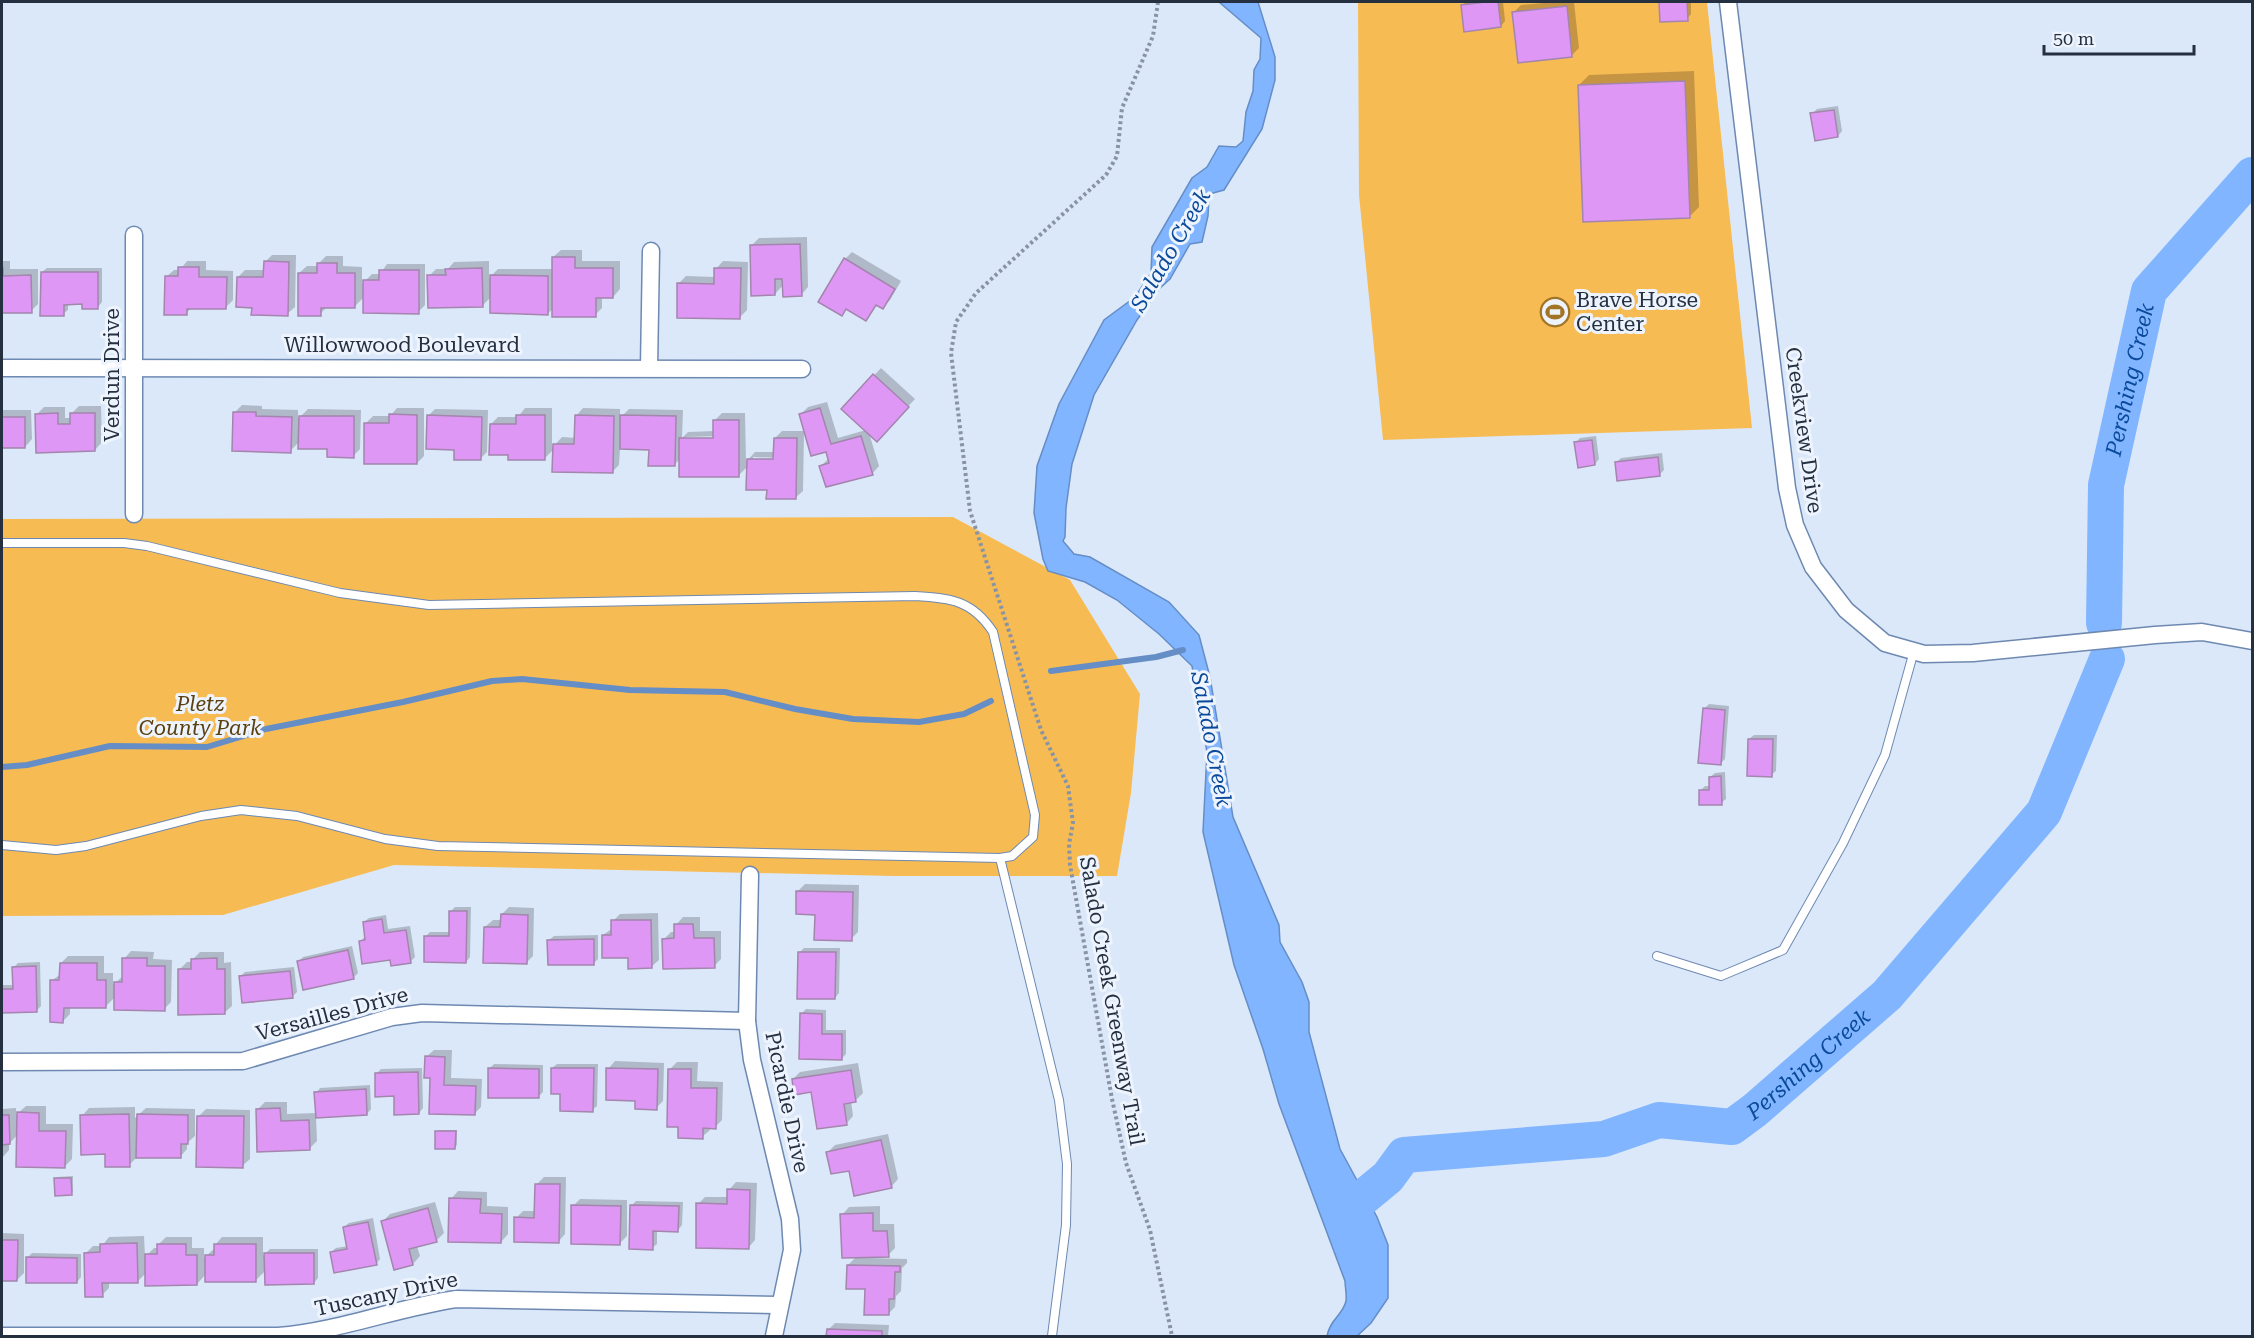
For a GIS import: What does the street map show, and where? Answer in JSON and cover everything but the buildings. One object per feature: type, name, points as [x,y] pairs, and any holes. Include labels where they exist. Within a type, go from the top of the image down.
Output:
[{"type":"street","name":"Creekview Drive","points":[[1728,2],[1786,488],[1795,525],[1813,567],[1846,610],[1885,643],[1924,654],[1973,653],[2155,634],[2202,632],[2253,641]]},
{"type":"street","name":"Verdun Drive","points":[[134,235],[134,514]]},
{"type":"street","points":[[649,368],[651,251]]},
{"type":"street","name":"Willowwood Boulevard","points":[[2,368],[802,369]]},
{"type":"street","name":"Picardie Drive","points":[[750,875],[747,1021],[752,1060],[790,1219],[792,1250],[774,1336]]},
{"type":"street","name":"Versailles Drive","points":[[2,1062],[243,1061],[392,1017],[422,1013],[747,1021]]},
{"type":"street","name":"Tuscany Drive","points":[[2,1336],[278,1336],[304,1334],[430,1303],[456,1299],[779,1305]]},
{"type":"lane","points":[[2,543],[124,543],[147,546],[340,593],[429,605],[915,596],[960,601],[984,618],[993,632],[1035,815],[1033,837],[1012,856],[1000,858],[438,846],[385,839],[297,816],[241,810],[201,816],[86,846],[56,850],[2,845]]},
{"type":"lane","points":[[1658,956],[1720,976],[1783,950],[1843,843],[1885,755],[1914,651]]},
{"type":"lane","points":[[1000,858],[1059,1100],[1067,1164],[1066,1225],[1052,1336]]},
{"type":"path","name":"Salado Creek Greenway Trail","points":[[1158,2],[1153,36],[1122,108],[1117,156],[1106,175],[976,293],[956,322],[951,353],[970,511],[1041,730],[1068,786],[1073,823],[1069,844],[1070,864],[1112,1099],[1126,1163],[1150,1230],[1172,1336]]},
{"type":"green space","name":"Brave Horse Center","points":[[1358,2],[1707,2],[1752,428],[1383,440],[1359,195]]},
{"type":"green space","name":"Pletz County Park","points":[[953,517],[1070,580],[1140,694],[1131,793],[1117,876],[894,876],[394,865],[223,915],[2,916],[2,519]]},
{"type":"water","name":"Salado Creek","points":[[1219,2],[1258,2],[1275,57],[1275,80],[1262,129],[1224,190],[1213,193],[1209,198],[1208,216],[1202,242],[1190,244],[1170,279],[1159,289],[1137,320],[1094,395],[1072,464],[1063,541],[1074,554],[1090,557],[1169,602],[1199,635],[1210,677],[1233,817],[1279,925],[1280,942],[1302,982],[1309,1002],[1309,1032],[1340,1149],[1377,1217],[1388,1245],[1388,1298],[1371,1323],[1357,1336],[1327,1336],[1331,1325],[1344,1306],[1345,1281],[1279,1104],[1234,965],[1203,832],[1207,752],[1192,666],[1159,634],[1117,600],[1085,582],[1048,571],[1043,559],[1034,513],[1037,466],[1059,404],[1104,320],[1135,297],[1151,273],[1152,247],[1192,178],[1207,167],[1219,146],[1236,147],[1243,141],[1246,112],[1253,91],[1254,70],[1260,59],[1261,38]]},
{"type":"waterway","name":"Pershing Creek","points":[[2104,623],[2106,485],[2149,291],[2252,175]]},
{"type":"waterway","points":[[1051,671],[1156,657],[1183,650]]},
{"type":"waterway","name":"Pershing Creek","points":[[1348,1210],[1388,1177],[1404,1155],[1604,1139],[1659,1120],[1732,1127],[1755,1110],[1887,995],[2044,812],[2107,659]]},
{"type":"waterway","points":[[2,767],[27,765],[110,746],[207,747],[266,729],[403,702],[492,681],[522,679],[630,690],[725,692],[795,709],[853,719],[919,722],[964,714],[991,701]]},
{"type":"place","name":"Brave Horse Center","points":[[1555,312]]}]
